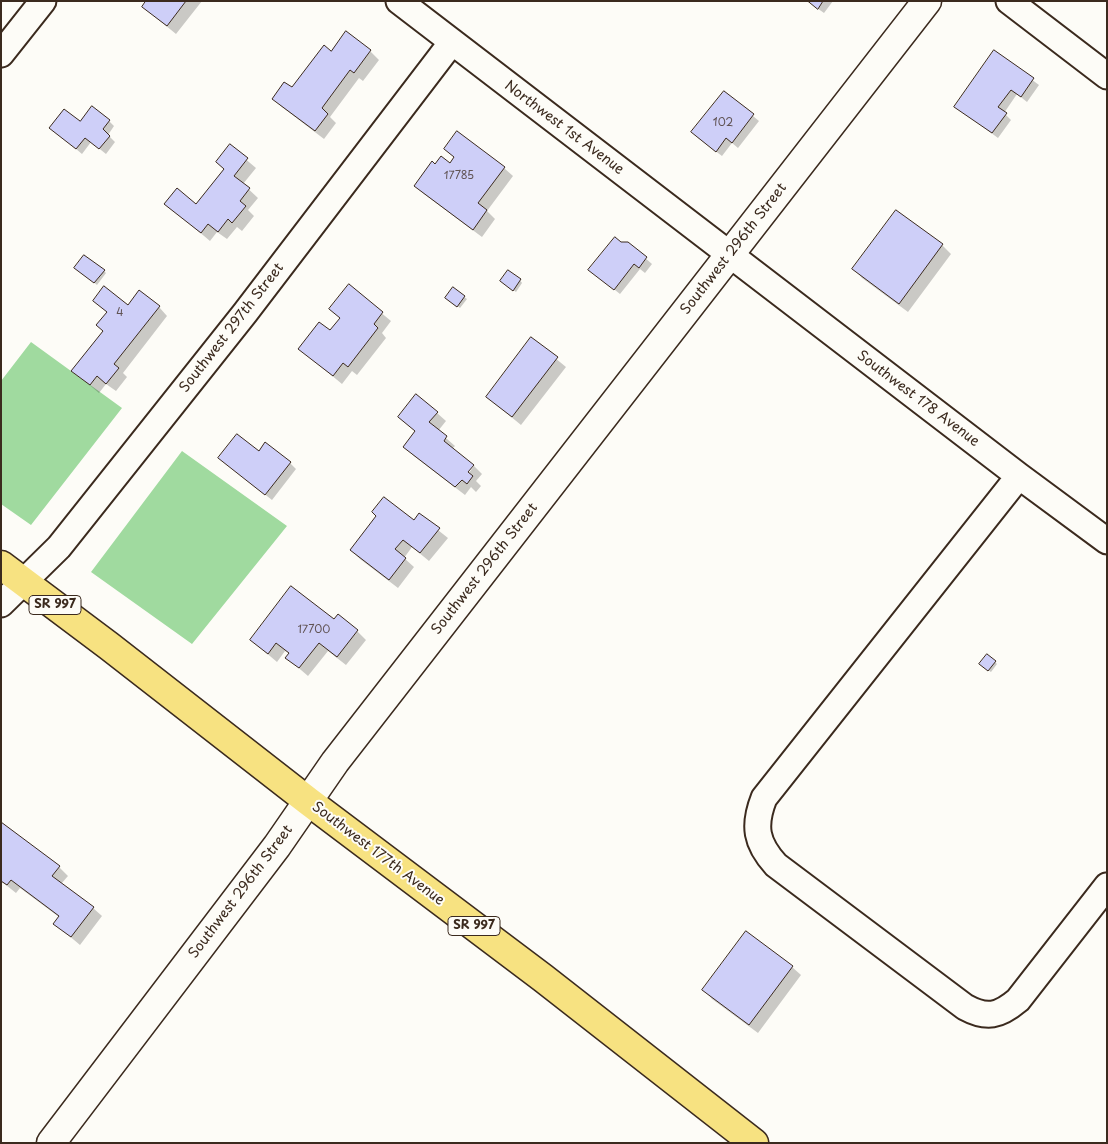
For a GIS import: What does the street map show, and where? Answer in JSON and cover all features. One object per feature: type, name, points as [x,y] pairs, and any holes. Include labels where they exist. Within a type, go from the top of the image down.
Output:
[{"type":"highway","name":"Southwest 177th Avenue","points":[[1,564],[308,801],[543,978],[754,1143]]},
{"type":"street","points":[[1,54],[43,1]]},
{"type":"street","name":"Northwest 1st Avenue","points":[[399,1],[730,255]]},
{"type":"street","name":"Southwest 296th Street","points":[[51,1143],[277,846],[335,762],[927,1]]},
{"type":"street","points":[[1009,1],[1107,76]]},
{"type":"street","name":"Southwest 297th Street","points":[[1,604],[59,547],[220,345],[452,42]]},
{"type":"street","name":"Southwest 178 Avenue","points":[[730,255],[1107,541]]},
{"type":"street","points":[[1020,476],[764,798],[757,830],[759,841],[769,858],[781,869],[964,1007],[981,1014],[1000,1012],[1018,1000],[1107,886]]},
{"type":"green space","points":[[31,342],[122,408],[31,525],[1,504],[1,381]]},
{"type":"green space","points":[[182,451],[287,526],[192,644],[91,572]]},
{"type":"building","points":[[146,1],[186,1],[167,26],[142,7]]},
{"type":"building","points":[[808,1],[823,1],[818,9]]},
{"type":"building","points":[[346,31],[371,50],[354,73],[350,70],[322,108],[328,114],[315,131],[272,99],[284,82],[292,87],[324,45],[331,51]]},
{"type":"building","points":[[994,50],[1034,78],[1021,97],[1011,90],[998,107],[1007,113],[992,133],[954,107]]},
{"type":"building","points":[[724,91],[754,114],[732,143],[726,138],[716,152],[691,132]]},
{"type":"building","points":[[92,106],[110,120],[103,129],[110,136],[99,149],[85,138],[76,149],[49,128],[64,109],[80,121]]},
{"type":"building","points":[[457,131],[505,167],[478,203],[487,210],[473,230],[414,186],[432,161],[435,164],[441,156],[450,163],[454,157],[444,149]]},
{"type":"building","points":[[230,144],[248,158],[234,176],[250,188],[240,201],[246,206],[232,223],[228,219],[218,232],[208,224],[201,233],[164,204],[177,188],[196,204],[224,169],[216,162]]},
{"type":"building","points":[[896,210],[943,244],[899,304],[852,269]]},
{"type":"building","points":[[615,237],[621,242],[628,242],[647,257],[639,268],[634,264],[614,290],[588,270]]},
{"type":"building","points":[[84,255],[105,270],[94,283],[74,268]]},
{"type":"building","points":[[508,270],[521,279],[513,291],[500,281]]},
{"type":"building","points":[[349,284],[383,312],[374,324],[378,328],[348,367],[343,363],[333,376],[298,349],[319,322],[330,330],[340,318],[329,309]]},
{"type":"building","points":[[104,286],[128,305],[139,290],[160,306],[114,364],[119,368],[106,384],[97,376],[90,385],[71,371],[103,331],[96,325],[107,312],[93,301]]},
{"type":"building","points":[[453,287],[465,296],[457,307],[445,298]]},
{"type":"building","points":[[531,337],[558,357],[512,417],[486,397]]},
{"type":"building","points":[[416,394],[438,412],[429,422],[447,436],[444,441],[474,465],[468,472],[473,476],[467,484],[462,480],[455,487],[403,447],[415,431],[398,417]]},
{"type":"building","points":[[237,434],[259,451],[265,442],[291,462],[265,495],[218,458]]},
{"type":"building","points":[[384,497],[414,520],[419,513],[440,528],[420,553],[403,540],[395,549],[406,558],[389,580],[350,550],[376,516],[372,512]]},
{"type":"building","points":[[291,586],[334,619],[338,614],[358,630],[337,657],[319,643],[299,668],[285,658],[289,653],[276,643],[268,654],[250,640]]},
{"type":"building","points":[[987,654],[996,661],[988,671],[979,664]]},
{"type":"building","points":[[1,822],[60,866],[52,876],[94,907],[71,937],[53,924],[59,916],[11,880],[7,885],[1,881]]},
{"type":"building","points":[[746,931],[793,966],[749,1025],[702,990]]}]
